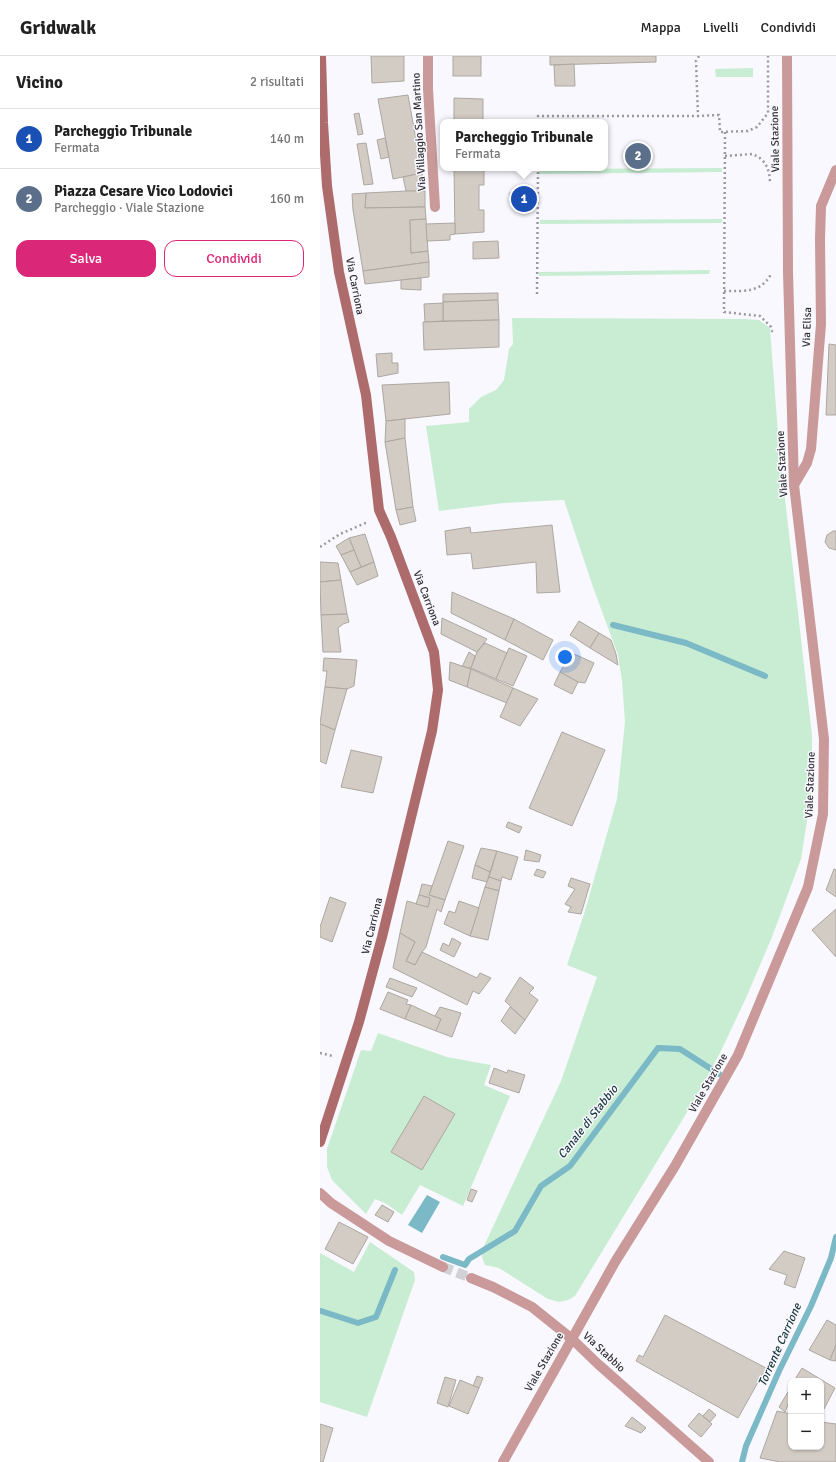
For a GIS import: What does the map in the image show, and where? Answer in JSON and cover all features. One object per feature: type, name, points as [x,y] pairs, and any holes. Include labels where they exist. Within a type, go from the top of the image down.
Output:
[{"type":"main road","name":"Via Carriona","points":[[320,1142],[359,1022],[378,952],[432,731],[438,690],[434,652],[391,537],[379,510],[366,395],[339,272],[327,186],[321,56]]},
{"type":"street","name":"Via Villaggio San Martino","points":[[428,56],[428,89],[435,207]]},
{"type":"street","name":"Viale Stazione","points":[[503,1462],[615,1262],[675,1166],[738,1055],[808,887],[823,814],[824,740],[794,485],[788,272],[787,56]]},
{"type":"street","name":"Via Elisa","points":[[794,485],[807,463],[811,449],[821,324],[821,206],[836,170]]},
{"type":"street","points":[[320,1193],[331,1203],[389,1241],[443,1267]]},
{"type":"street","name":"Via Stabbio","points":[[471,1278],[493,1287],[532,1307],[572,1338],[598,1364],[708,1461]]},
{"type":"path","points":[[698,116],[696,61],[699,56]]},
{"type":"path","points":[[538,119],[538,116],[719,115],[720,132],[748,131],[757,127],[768,113],[768,56]]},
{"type":"path","points":[[725,132],[724,312],[760,316],[771,327],[772,331],[790,329]]},
{"type":"path","points":[[725,156],[752,154],[756,156],[768,166],[770,172],[770,188]]},
{"type":"path","points":[[537,294],[538,171]]},
{"type":"path","points":[[724,291],[747,290],[760,287],[767,282],[772,272],[788,272]]},
{"type":"path","points":[[320,547],[340,534],[366,524],[379,510]]},
{"type":"green space","points":[[753,68],[753,77],[716,77],[715,69]]},
{"type":"green space","points":[[722,168],[722,172],[539,174],[539,171],[608,171],[608,169]]},
{"type":"green space","points":[[722,219],[722,223],[540,224],[540,220]]},
{"type":"green space","points":[[710,270],[709,274],[539,276],[539,272]]},
{"type":"green space","points":[[512,318],[745,319],[759,320],[770,328],[779,446],[812,735],[812,789],[801,859],[772,937],[746,998],[720,1053],[692,1104],[575,1296],[568,1300],[559,1302],[548,1299],[499,1268],[485,1265],[482,1257],[483,1248],[561,1081],[597,977],[567,965],[584,914],[617,799],[625,722],[622,681],[618,655],[593,587],[564,500],[504,503],[439,511],[426,426],[469,422],[469,409],[481,397],[496,390],[504,380],[509,349],[513,344]]},
{"type":"green space","points":[[378,1033],[447,1057],[491,1065],[484,1085],[510,1096],[463,1206],[420,1185],[402,1215],[385,1203],[375,1199],[366,1214],[332,1180],[327,1167],[327,1149],[361,1050],[371,1051]]},
{"type":"green space","points":[[370,1242],[414,1272],[415,1280],[367,1417],[320,1402],[320,1253],[354,1272]]},
{"type":"water","points":[[427,1195],[440,1202],[422,1233],[408,1225]]},
{"type":"building","points":[[371,56],[404,56],[404,81],[372,83]]},
{"type":"building","points":[[453,56],[481,56],[481,76],[453,76]]},
{"type":"building","points":[[550,56],[656,56],[656,62],[550,65]]},
{"type":"building","points":[[574,64],[575,86],[555,86],[554,65]]},
{"type":"building","points":[[408,95],[422,173],[393,179],[378,99]]},
{"type":"building","points":[[454,98],[483,99],[483,119],[454,119]]},
{"type":"building","points":[[359,113],[363,134],[358,135],[354,114]]},
{"type":"building","points":[[385,138],[389,157],[381,159],[377,140]]},
{"type":"building","points":[[366,143],[373,184],[364,185],[357,144]]},
{"type":"building","points":[[454,171],[484,171],[484,185],[479,185],[479,210],[484,210],[484,232],[455,234]]},
{"type":"building","points":[[422,173],[425,191],[406,191],[403,177]]},
{"type":"building","points":[[425,191],[425,207],[365,208],[366,193]]},
{"type":"building","points":[[366,193],[365,208],[425,207],[426,219],[410,220],[411,253],[428,251],[429,262],[363,271],[353,210],[352,194]]},
{"type":"building","points":[[510,193],[515,193],[515,202],[510,202]]},
{"type":"building","points":[[426,219],[428,251],[411,253],[410,220]]},
{"type":"building","points":[[455,223],[455,234],[450,235],[450,240],[427,241],[426,224]]},
{"type":"building","points":[[498,241],[499,258],[473,259],[473,242]]},
{"type":"building","points":[[429,262],[429,277],[365,284],[363,271]]},
{"type":"building","points":[[421,278],[421,290],[401,289],[401,280]]},
{"type":"building","points":[[498,293],[498,300],[443,302],[443,294]]},
{"type":"building","points":[[498,300],[499,320],[443,321],[443,302]]},
{"type":"building","points":[[443,303],[443,321],[425,322],[424,304]]},
{"type":"building","points":[[499,320],[499,347],[424,350],[423,322]]},
{"type":"building","points":[[829,344],[836,345],[836,415],[826,415]]},
{"type":"building","points":[[392,353],[392,363],[398,363],[398,373],[378,377],[376,354]]},
{"type":"building","points":[[449,382],[450,414],[386,421],[382,385]]},
{"type":"building","points":[[405,419],[405,438],[385,442],[386,421]]},
{"type":"building","points":[[405,438],[413,507],[396,510],[385,442]]},
{"type":"building","points":[[413,507],[416,521],[400,525],[396,510]]},
{"type":"building","points":[[552,525],[560,592],[537,593],[536,562],[473,569],[471,553],[447,555],[445,531],[470,527],[471,533]]},
{"type":"building","points":[[833,531],[836,531],[836,550],[829,548],[825,542],[827,535]]},
{"type":"building","points":[[365,534],[374,562],[361,567],[349,538]]},
{"type":"building","points":[[349,538],[354,550],[341,555],[336,546]]},
{"type":"building","points":[[354,550],[361,567],[350,572],[341,555]]},
{"type":"building","points":[[320,562],[338,563],[341,580],[320,582]]},
{"type":"building","points":[[374,562],[378,576],[357,585],[350,572]]},
{"type":"building","points":[[341,580],[347,614],[321,615],[320,582]]},
{"type":"building","points":[[452,592],[514,619],[505,640],[451,613]]},
{"type":"building","points":[[347,614],[349,622],[338,628],[341,652],[323,652],[321,615]]},
{"type":"building","points":[[442,618],[487,639],[477,652],[441,634]]},
{"type":"building","points":[[514,619],[553,640],[543,660],[505,640]]},
{"type":"building","points":[[579,621],[599,633],[590,648],[570,635]]},
{"type":"building","points":[[599,633],[611,640],[618,665],[590,648]]},
{"type":"building","points":[[485,643],[507,653],[496,679],[471,668],[477,652]]},
{"type":"building","points":[[509,648],[527,656],[513,686],[496,679]]},
{"type":"building","points":[[469,652],[475,656],[471,668],[462,667]]},
{"type":"building","points":[[572,653],[594,663],[585,683],[578,682],[560,672]]},
{"type":"building","points":[[324,658],[357,660],[354,686],[347,689],[325,687],[327,671],[323,671]]},
{"type":"building","points":[[450,662],[471,669],[467,687],[449,680]]},
{"type":"building","points":[[471,669],[513,688],[507,703],[467,687]]},
{"type":"building","points":[[560,672],[578,682],[572,694],[554,685]]},
{"type":"building","points":[[325,687],[347,689],[335,730],[320,724]]},
{"type":"building","points":[[513,688],[538,699],[520,726],[500,717]]},
{"type":"building","points":[[320,724],[335,730],[326,764],[320,761]]},
{"type":"building","points":[[562,732],[605,750],[572,826],[529,808]]},
{"type":"building","points":[[351,750],[382,757],[373,793],[341,787]]},
{"type":"building","points":[[508,822],[522,827],[519,833],[506,827]]},
{"type":"building","points":[[448,841],[464,846],[445,900],[429,895]]},
{"type":"building","points":[[481,848],[497,851],[490,872],[475,865]]},
{"type":"building","points":[[526,850],[541,855],[539,862],[524,860]]},
{"type":"building","points":[[497,851],[518,857],[511,880],[502,877],[501,881],[489,877]]},
{"type":"building","points":[[475,865],[490,872],[487,882],[472,878]]},
{"type":"building","points":[[537,869],[546,872],[543,878],[534,875]]},
{"type":"building","points":[[834,869],[836,870],[836,897],[826,890]]},
{"type":"building","points":[[489,877],[501,881],[499,891],[485,887]]},
{"type":"building","points":[[571,878],[590,884],[581,914],[568,912],[571,907],[565,904],[575,889],[568,886]]},
{"type":"building","points":[[422,884],[432,886],[429,895],[445,900],[441,912],[437,909],[426,947],[415,965],[406,961],[415,942],[400,933],[407,901],[428,907],[430,898],[419,895]]},
{"type":"building","points":[[485,887],[499,891],[488,940],[470,936]]},
{"type":"building","points":[[419,895],[430,898],[428,907],[416,904]]},
{"type":"building","points":[[330,897],[346,903],[332,942],[320,937],[320,927]]},
{"type":"building","points":[[459,901],[479,908],[470,936],[444,924],[449,911],[455,913]]},
{"type":"building","points":[[836,909],[836,957],[812,930]]},
{"type":"building","points":[[400,933],[415,942],[406,961],[415,965],[422,952],[477,978],[480,973],[491,978],[479,994],[473,991],[467,1005],[393,968]]},
{"type":"building","points":[[452,938],[461,943],[454,957],[440,950],[443,943],[449,946]]},
{"type":"building","points":[[520,977],[534,988],[529,993],[538,1000],[525,1020],[505,1001]]},
{"type":"building","points":[[390,978],[417,988],[412,997],[386,987]]},
{"type":"building","points":[[388,992],[408,1000],[406,1004],[411,1005],[405,1019],[380,1009]]},
{"type":"building","points":[[411,1005],[441,1019],[436,1031],[405,1019]]},
{"type":"building","points":[[440,1007],[461,1013],[452,1037],[436,1031],[441,1019],[435,1016]]},
{"type":"building","points":[[510,1007],[525,1020],[515,1034],[501,1021]]},
{"type":"building","points":[[494,1068],[507,1073],[508,1070],[525,1075],[519,1093],[489,1083]]},
{"type":"building","points":[[424,1096],[455,1114],[422,1170],[391,1152]]},
{"type":"building","points":[[471,1189],[477,1191],[472,1202],[467,1200]]},
{"type":"building","points":[[382,1205],[394,1212],[388,1222],[375,1215]]},
{"type":"building","points":[[339,1222],[368,1237],[353,1264],[325,1249]]},
{"type":"building","points":[[784,1251],[805,1258],[795,1288],[784,1284],[787,1275],[769,1269]]},
{"type":"building","points":[[665,1315],[766,1368],[738,1418],[636,1361],[639,1355],[643,1357]]},
{"type":"building","points":[[827,1320],[836,1325],[836,1345],[830,1360],[809,1350]]},
{"type":"building","points":[[836,1345],[836,1361],[830,1360]]},
{"type":"building","points":[[802,1368],[818,1378],[796,1378]]},
{"type":"building","points":[[477,1376],[483,1378],[479,1388],[473,1386]]},
{"type":"building","points":[[445,1377],[456,1380],[448,1407],[437,1403]]},
{"type":"building","points":[[460,1380],[479,1388],[468,1414],[449,1406]]},
{"type":"building","points":[[824,1381],[835,1388],[824,1409]]},
{"type":"building","points":[[788,1392],[788,1404],[785,1412],[779,1407]]},
{"type":"building","points":[[709,1409],[716,1415],[710,1422],[703,1416]]},
{"type":"building","points":[[777,1411],[788,1413],[788,1450],[824,1450],[824,1422],[836,1424],[836,1462],[780,1462],[760,1458]]},
{"type":"building","points":[[699,1413],[712,1424],[701,1437],[688,1426]]},
{"type":"building","points":[[632,1417],[646,1428],[641,1433],[625,1426]]},
{"type":"building","points":[[320,1424],[333,1428],[323,1462],[320,1462]]},
{"type":"waterway","points":[[613,625],[686,643],[765,676]]},
{"type":"waterway","name":"Canale di Stabbio","points":[[443,1257],[465,1265],[469,1259],[515,1231],[541,1186],[570,1166],[658,1048],[680,1049],[719,1074]]},
{"type":"waterway","name":"Torrente Carrione","points":[[742,1462],[746,1446],[779,1371],[811,1306],[831,1258],[836,1237]]},
{"type":"waterway","name":"Canale di Stabbio","points":[[321,1311],[358,1323],[376,1317],[395,1270]]},
{"type":"tunnel","points":[[443,1267],[471,1278]]},
{"type":"place","name":"Piazza Cesare Vico Lodovici","points":[[638,156]]},
{"type":"place","name":"Parcheggio Tribunale","points":[[524,199]]}]
